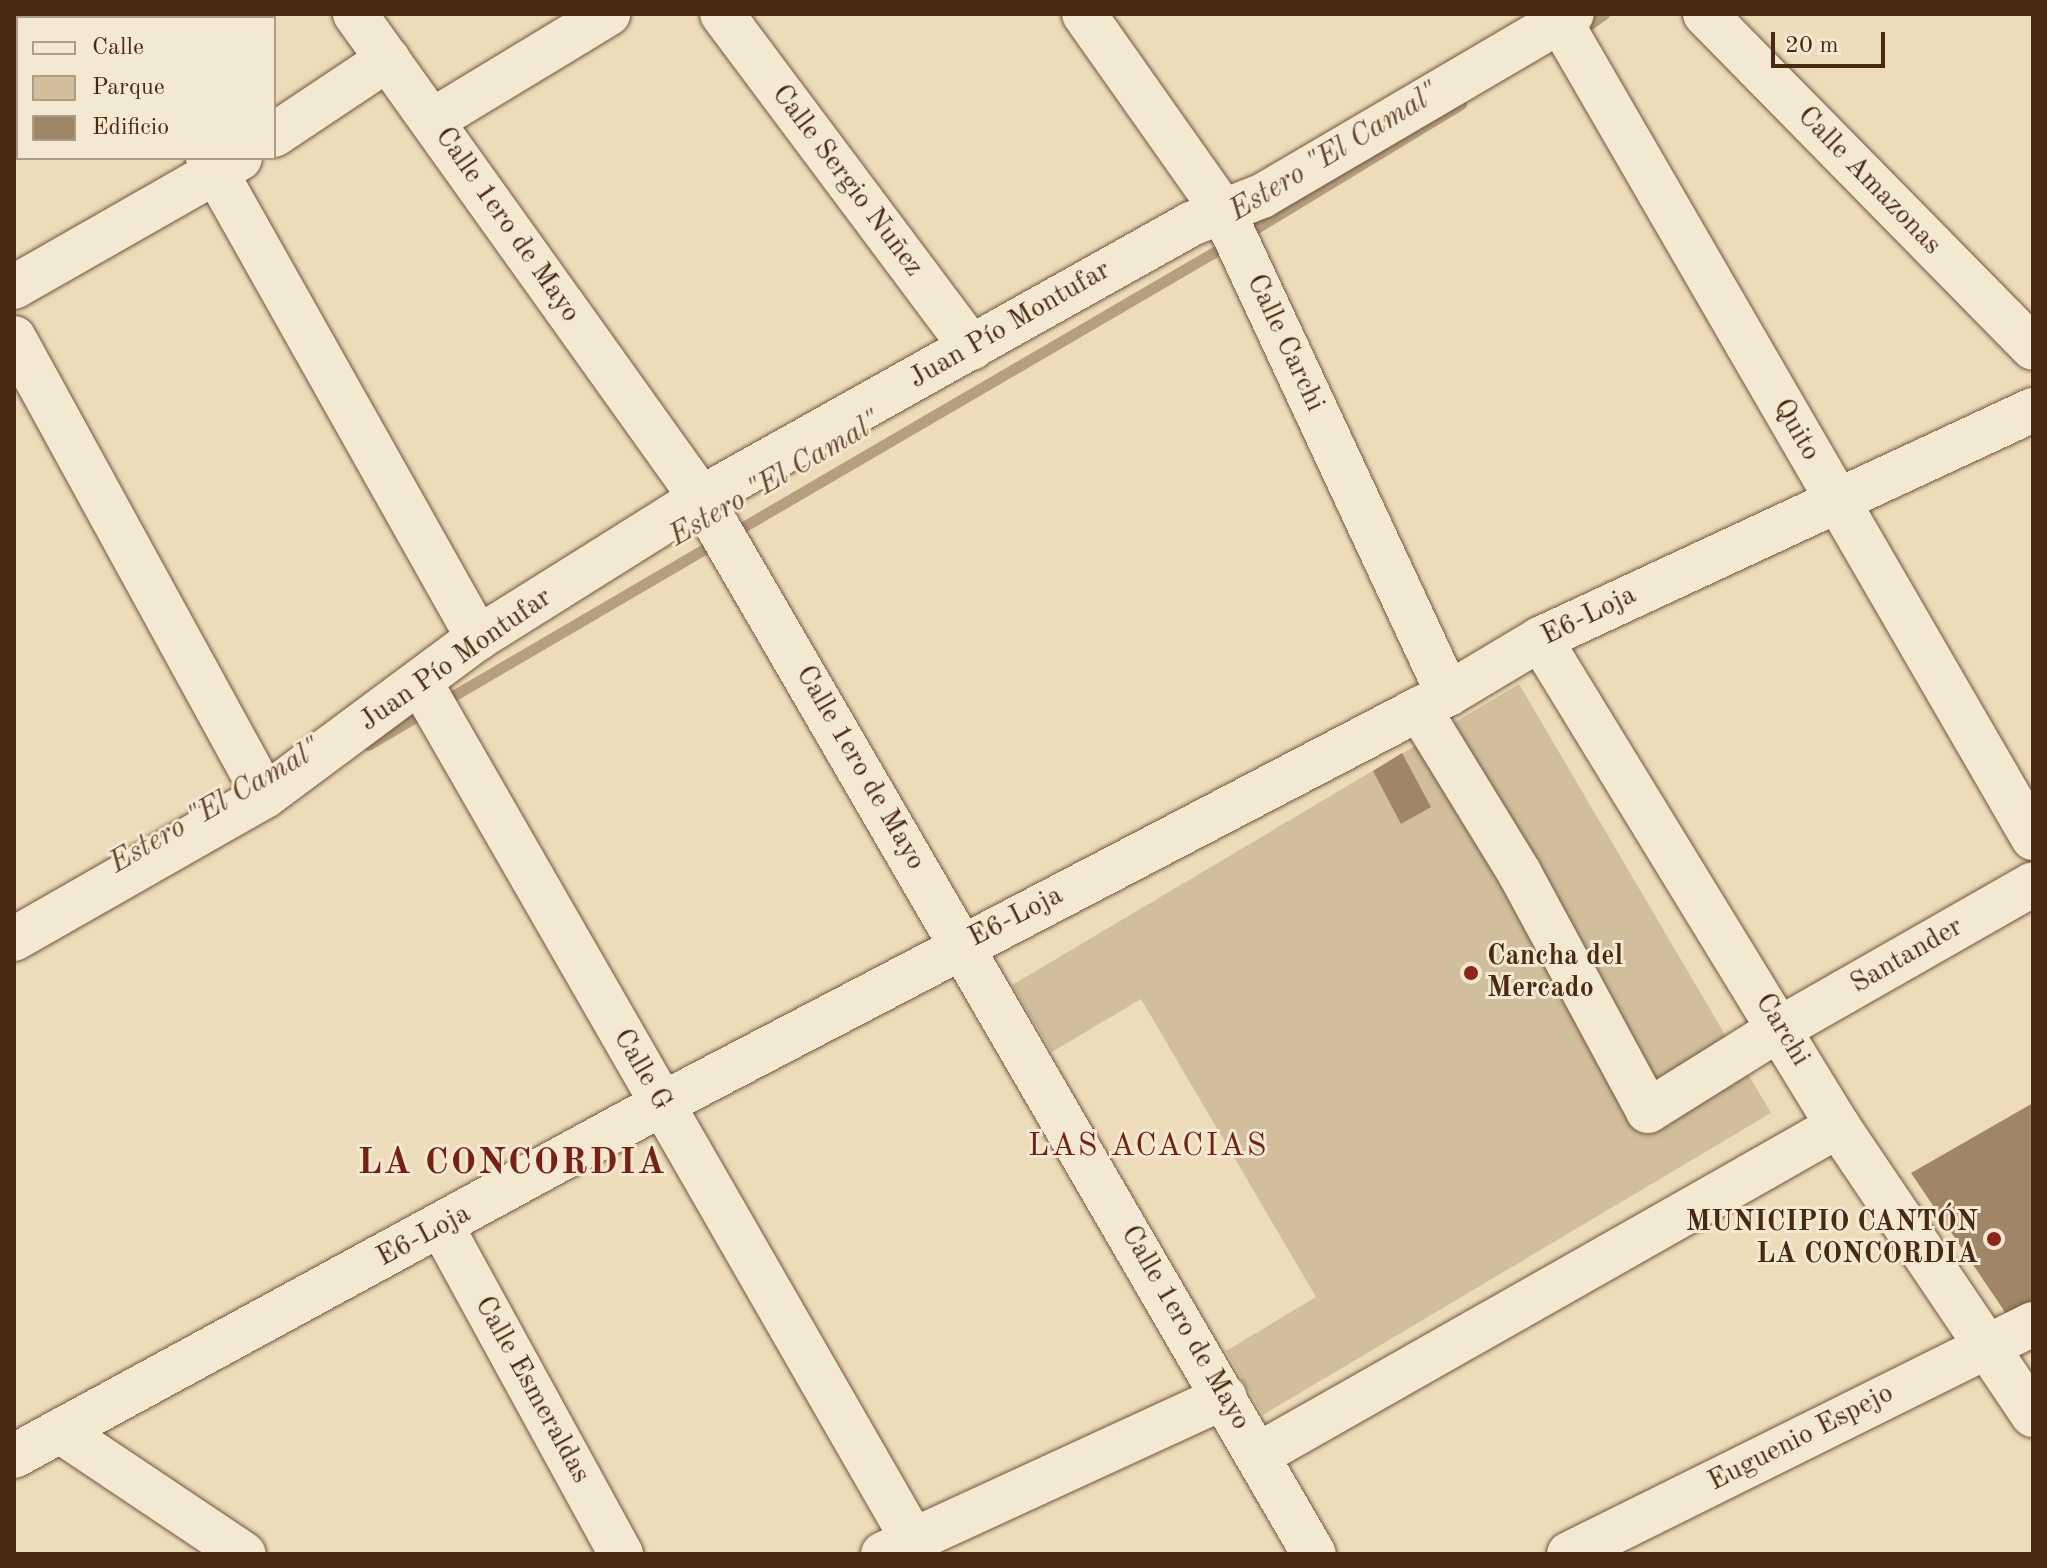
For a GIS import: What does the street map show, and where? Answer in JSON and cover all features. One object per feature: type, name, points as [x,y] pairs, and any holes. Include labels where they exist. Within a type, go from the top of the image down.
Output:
[{"type":"street","name":"Calle 1ero de Mayo","points":[[355,14],[701,498],[1314,1554]]},
{"type":"street","points":[[433,120],[608,14]]},
{"type":"street","name":"Calle Sergio Nuñez","points":[[722,14],[972,348]]},
{"type":"street","name":"Calle Carchi","points":[[1084,14],[1223,211],[1434,701],[1520,874],[1648,1111],[1781,1028]]},
{"type":"street","name":"Calle Amazonas","points":[[1705,14],[2033,348]]},
{"type":"street","name":"Juan Pío Montufar","points":[[14,939],[265,796],[478,638],[701,498],[972,348],[1069,290],[1223,211],[1262,196],[1566,18]]},
{"type":"street","name":"Quito","points":[[1566,18],[1836,499],[2033,838]]},
{"type":"street","points":[[276,134],[388,59]]},
{"type":"street","points":[[14,287],[222,163],[478,638]]},
{"type":"street","points":[[14,338],[265,796]]},
{"type":"street","name":"E6-Loja","points":[[14,1456],[442,1227],[662,1104],[1434,701],[1540,639],[2033,410]]},
{"type":"street","name":"Carchi","points":[[1540,639],[1781,1028],[1838,1126],[2033,1415]]},
{"type":"street","name":"Calle G","points":[[420,682],[662,1104],[898,1547]]},
{"type":"street","name":"Santander","points":[[1781,1028],[2033,884]]},
{"type":"street","points":[[1258,1455],[1838,1126]]},
{"type":"street","name":"Calle Esmeraldas","points":[[442,1227],[621,1554]]},
{"type":"street","name":"Euguenio Espejo","points":[[1569,1554],[1985,1345],[2033,1324]]},
{"type":"street","points":[[898,1547],[1225,1397]]},
{"type":"street","points":[[60,1431],[244,1554]]},
{"type":"green space","points":[[1519,684],[1771,1113],[1263,1415],[1226,1351],[1316,1297],[1141,999],[1052,1052],[1012,985]]},
{"type":"building","points":[[1402,753],[1431,807],[1401,824],[1373,771]]},
{"type":"building","name":"MUNICIPIO CANTÓN LA CONCORDIA","points":[[2033,1103],[2033,1304],[2009,1318],[1911,1173]]},
{"type":"waterway","name":"Estero \"El Camal\"","points":[[1583,29],[1604,14]]},
{"type":"waterway","name":"Estero \"El Camal\"","points":[[1243,236],[1461,104]]},
{"type":"waterway","name":"Estero \"El Camal\"","points":[[731,534],[1228,244]]},
{"type":"waterway","name":"Estero \"El Camal\"","points":[[441,703],[716,542]]},
{"type":"waterway","name":"Estero \"El Camal\"","points":[[368,745],[426,711]]},
{"type":"place","name":"Cancha del Mercado","points":[[1471,973]]},
{"type":"place","name":"MUNICIPIO CANTÓN LA CONCORDIA","points":[[1994,1239]]},
{"type":"district","name":"LAS ACACIAS","points":[[1148,1147]]},
{"type":"district","name":"LA CONCORDIA","points":[[512,1165]]}]
